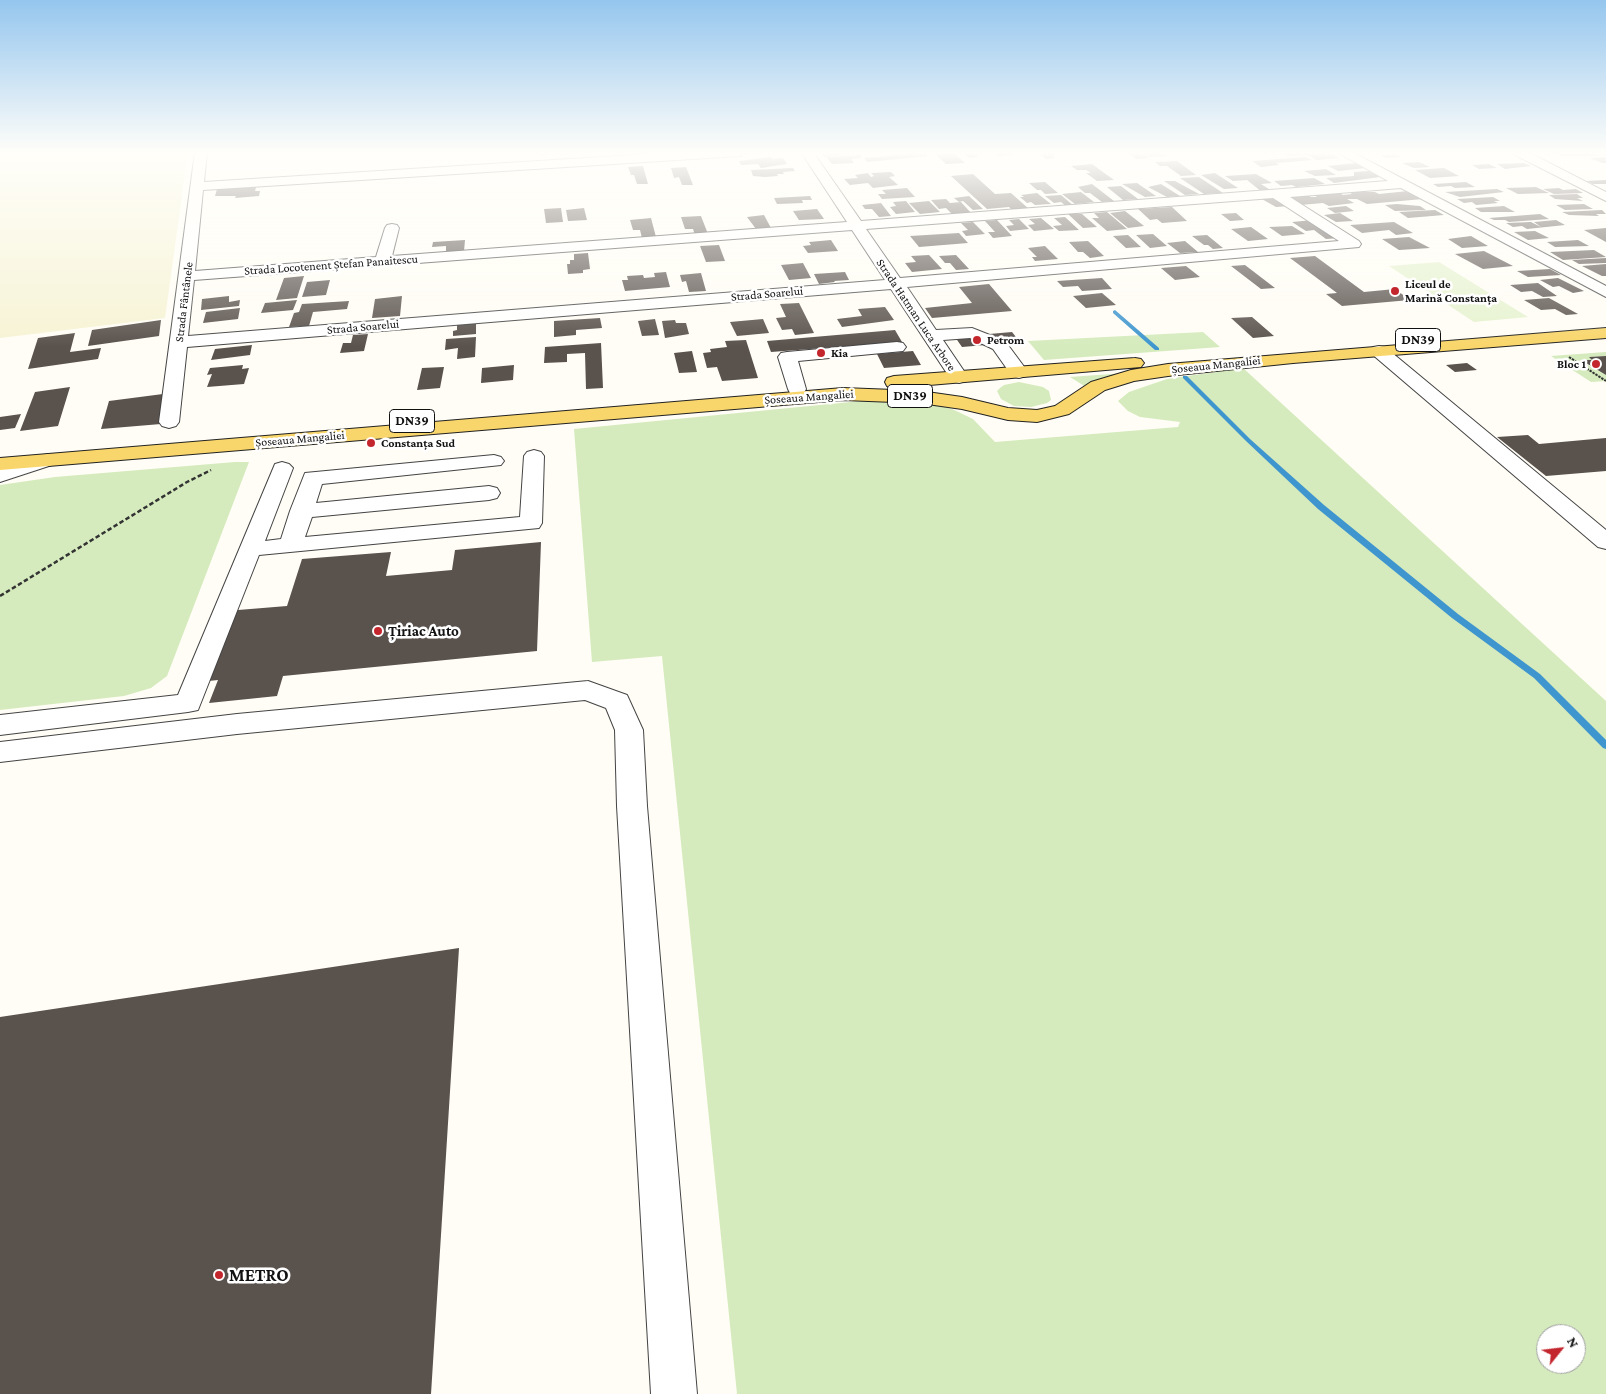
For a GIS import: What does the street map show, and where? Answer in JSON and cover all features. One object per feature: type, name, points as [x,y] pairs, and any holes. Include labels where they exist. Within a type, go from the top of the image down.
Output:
[{"type":"main road","name":"Șoseaua Mangaliei","points":[[0,454],[1606,325]]},
{"type":"main road","name":"Șoseaua Mangaliei","points":[[0,464],[826,394],[912,396],[1022,416],[1051,414],[1062,410],[1098,386],[1150,372],[1246,362],[1606,334]]},
{"type":"main road","name":"DN39","points":[[1022,372],[1049,378],[1066,389],[1070,396],[1069,402],[1062,410]]},
{"type":"main road","name":"DN39","points":[[959,377],[977,398],[994,410]]},
{"type":"street","name":"Strada Fântânele","points":[[169,422],[194,217]]},
{"type":"street","name":"Strada Hatman Luca Arbore","points":[[850,217],[959,377]]},
{"type":"street","name":"Strada Locotenent Ștefan Panaitescu","points":[[187,276],[959,217]]},
{"type":"street","name":"Strada Soarelui","points":[[178,342],[894,284],[1354,244],[1312,217]]},
{"type":"street","points":[[1465,217],[1606,292]]},
{"type":"street","points":[[382,261],[392,228]]},
{"type":"street","points":[[930,336],[972,332],[998,345],[1022,372]]},
{"type":"street","points":[[797,389],[787,357],[897,347]]},
{"type":"street","points":[[1379,351],[1604,538]]},
{"type":"street","points":[[250,549],[531,523],[534,456]]},
{"type":"street","points":[[0,476],[48,460]]},
{"type":"street","points":[[291,545],[313,478],[494,461]]},
{"type":"street","points":[[0,725],[188,703],[282,468]]},
{"type":"street","points":[[302,512],[489,493]]},
{"type":"street","points":[[0,752],[237,724],[588,690],[617,702],[629,730],[633,814],[674,1394]]},
{"type":"path","points":[[1568,356],[1606,381]]},
{"type":"path","points":[[0,596],[29,580],[186,482],[218,466]]},
{"type":"shaded area","points":[[0,217],[179,217],[165,318],[0,338]]},
{"type":"green space","points":[[1439,262],[1528,317],[1474,322],[1389,266]]},
{"type":"green space","points":[[1203,332],[1220,347],[1044,360],[1028,341]]},
{"type":"green space","points":[[1606,352],[1606,356],[1590,357],[1592,360],[1581,361],[1606,375],[1606,381],[1591,382],[1551,356]]},
{"type":"green space","points":[[1243,368],[1606,701],[1606,1394],[737,1394],[662,656],[592,662],[574,429],[861,401],[901,400],[930,403],[952,409],[973,419],[995,442],[1178,427],[1180,422],[1140,417],[1128,411],[1118,401],[1129,392],[1167,379]]},
{"type":"green space","points":[[1125,373],[1086,387],[1070,377]]},
{"type":"green space","points":[[1019,382],[1043,387],[1049,391],[1051,400],[1047,403],[1031,407],[1014,406],[1001,399],[997,391],[1000,388],[1004,385]]},
{"type":"green space","points":[[249,462],[167,676],[151,688],[124,696],[0,710],[0,485],[55,477]]},
{"type":"building","points":[[545,217],[562,217],[563,222],[546,223]]},
{"type":"building","points":[[567,217],[586,217],[587,220],[568,221]]},
{"type":"building","points":[[681,217],[701,217],[708,234],[695,235],[693,229],[685,229]]},
{"type":"building","points":[[747,217],[765,217],[771,228],[756,229]]},
{"type":"building","points":[[797,217],[823,217],[824,219],[799,220]]},
{"type":"building","points":[[1065,217],[1079,230],[1059,231],[1053,226],[1062,225],[1054,218]]},
{"type":"building","points":[[1071,217],[1086,217],[1097,227],[1083,228]]},
{"type":"building","points":[[1113,217],[1127,229],[1107,231],[1092,218]]},
{"type":"building","points":[[1115,217],[1133,217],[1144,226],[1128,228]]},
{"type":"building","points":[[1147,217],[1183,217],[1187,221],[1162,223],[1157,219],[1150,220]]},
{"type":"building","points":[[1225,217],[1241,217],[1244,220],[1230,221]]},
{"type":"building","points":[[1328,217],[1347,217],[1353,221],[1336,222]]},
{"type":"building","points":[[1545,217],[1549,219],[1509,222],[1489,218]]},
{"type":"building","points":[[651,218],[656,237],[642,238],[640,230],[633,230],[630,220]]},
{"type":"building","points":[[1041,218],[1054,229],[1034,231],[1028,225],[1035,224],[1029,219]]},
{"type":"building","points":[[1019,219],[1029,229],[1010,231],[1006,226],[1014,225],[1009,220]]},
{"type":"building","points":[[997,220],[1012,236],[993,238],[988,232],[995,232],[985,221]]},
{"type":"building","points":[[1313,220],[1340,238],[1326,239],[1314,230],[1306,231],[1292,222]]},
{"type":"building","points":[[1556,220],[1565,225],[1527,229],[1522,226],[1513,227],[1506,223],[1531,222],[1541,227],[1534,222]]},
{"type":"building","points":[[973,222],[985,234],[966,236],[962,231],[968,230],[961,223]]},
{"type":"building","points":[[1394,222],[1413,233],[1396,235],[1389,230],[1362,233],[1350,225]]},
{"type":"building","points":[[1292,226],[1305,234],[1282,236],[1269,227]]},
{"type":"building","points":[[1251,227],[1268,239],[1248,241],[1231,229]]},
{"type":"building","points":[[1606,228],[1606,242],[1584,230]]},
{"type":"building","points":[[1535,231],[1549,238],[1528,240],[1514,232]]},
{"type":"building","points":[[959,233],[968,243],[919,247],[910,236]]},
{"type":"building","points":[[1153,234],[1167,246],[1150,248],[1136,235]]},
{"type":"building","points":[[1128,235],[1141,247],[1126,248],[1113,236]]},
{"type":"building","points":[[1207,235],[1223,248],[1213,249],[1192,236]]},
{"type":"building","points":[[1471,236],[1488,246],[1462,248],[1448,239]]},
{"type":"building","points":[[1409,237],[1430,248],[1399,250],[1382,239]]},
{"type":"building","points":[[465,240],[464,251],[446,253],[446,246],[432,247],[433,242]]},
{"type":"building","points":[[831,240],[838,251],[808,253],[803,246],[811,245],[809,242]]},
{"type":"building","points":[[1578,240],[1589,246],[1555,247],[1547,242]]},
{"type":"building","points":[[1088,241],[1104,256],[1090,258],[1083,252],[1078,252],[1069,242]]},
{"type":"building","points":[[1185,241],[1198,252],[1180,253],[1167,243]]},
{"type":"building","points":[[719,245],[725,261],[706,262],[700,246]]},
{"type":"building","points":[[1045,246],[1058,259],[1035,261],[1032,257],[1037,257],[1028,248]]},
{"type":"building","points":[[1594,250],[1606,257],[1563,260],[1550,252]]},
{"type":"building","points":[[1484,251],[1513,266],[1483,269],[1455,254]]},
{"type":"building","points":[[588,253],[590,269],[583,270],[583,273],[568,274],[567,264],[570,264],[570,260],[574,260],[574,254]]},
{"type":"building","points":[[929,255],[942,269],[912,272],[905,263],[916,262],[911,256]]},
{"type":"building","points":[[956,255],[969,269],[956,270],[950,263],[945,263],[939,256]]},
{"type":"building","points":[[1315,256],[1364,292],[1395,289],[1410,300],[1342,306],[1326,294],[1337,293],[1290,258]]},
{"type":"building","points":[[1606,258],[1606,263],[1579,264],[1572,260]]},
{"type":"building","points":[[803,263],[811,278],[789,280],[781,265]]},
{"type":"building","points":[[1606,264],[1606,276],[1602,276],[1582,266]]},
{"type":"building","points":[[1245,265],[1275,288],[1261,289],[1231,266]]},
{"type":"building","points":[[1186,266],[1200,277],[1175,280],[1161,268]]},
{"type":"building","points":[[1550,269],[1561,275],[1528,277],[1517,271]]},
{"type":"building","points":[[666,272],[670,287],[625,291],[622,280],[628,280],[627,276],[643,275],[644,278],[655,277],[654,273]]},
{"type":"building","points":[[845,272],[849,280],[819,284],[814,274]]},
{"type":"building","points":[[701,273],[706,291],[689,292],[686,281],[682,282],[680,275]]},
{"type":"building","points":[[304,276],[297,298],[276,300],[284,278]]},
{"type":"building","points":[[1102,278],[1112,289],[1082,291],[1078,286],[1063,287],[1057,281]]},
{"type":"building","points":[[1558,278],[1584,291],[1573,293],[1559,286],[1553,287],[1540,280]]},
{"type":"building","points":[[330,280],[326,295],[302,297],[307,282]]},
{"type":"building","points":[[1538,283],[1557,296],[1543,297],[1532,291],[1521,292],[1510,285]]},
{"type":"building","points":[[989,284],[1012,311],[932,318],[925,308],[972,303],[959,287]]},
{"type":"building","points":[[1102,293],[1116,305],[1086,308],[1073,296]]},
{"type":"building","points":[[229,296],[229,302],[240,300],[239,306],[201,310],[202,299]]},
{"type":"building","points":[[402,296],[400,316],[372,318],[375,299]]},
{"type":"building","points":[[1549,298],[1578,314],[1566,315],[1555,309],[1541,310],[1524,300]]},
{"type":"building","points":[[297,300],[293,310],[261,313],[265,303]]},
{"type":"building","points":[[349,301],[347,309],[313,312],[309,326],[289,327],[294,313],[299,312],[302,304]]},
{"type":"building","points":[[799,303],[814,333],[795,335],[792,329],[782,330],[776,318],[786,317],[780,304]]},
{"type":"building","points":[[885,307],[894,320],[842,327],[837,319],[862,316],[858,309]]},
{"type":"building","points":[[240,308],[238,319],[203,323],[206,312]]},
{"type":"building","points":[[1252,317],[1274,336],[1253,338],[1231,318]]},
{"type":"building","points":[[600,318],[602,328],[576,330],[576,335],[554,337],[554,321]]},
{"type":"building","points":[[655,319],[659,335],[642,336],[638,321]]},
{"type":"building","points":[[763,319],[769,333],[737,336],[730,322]]},
{"type":"building","points":[[161,320],[159,336],[88,346],[92,330]]},
{"type":"building","points":[[675,320],[676,323],[686,323],[689,334],[665,338],[662,321]]},
{"type":"building","points":[[476,322],[476,334],[453,336],[453,331],[457,330],[457,324]]},
{"type":"building","points":[[895,330],[902,342],[771,352],[767,341]]},
{"type":"building","points":[[1012,332],[1020,342],[962,347],[955,337]]},
{"type":"building","points":[[75,333],[70,352],[101,348],[98,359],[28,369],[38,338]]},
{"type":"building","points":[[368,334],[364,351],[340,353],[343,343],[351,343],[353,335]]},
{"type":"building","points":[[476,337],[475,357],[457,359],[458,348],[445,350],[446,339]]},
{"type":"building","points":[[746,340],[758,378],[722,381],[717,367],[707,368],[703,353],[711,352],[710,349],[727,347],[725,341]]},
{"type":"building","points":[[601,343],[603,388],[586,389],[585,353],[567,354],[567,362],[544,363],[545,347]]},
{"type":"building","points":[[252,345],[250,355],[211,360],[215,349]]},
{"type":"building","points":[[692,351],[697,372],[679,373],[674,353]]},
{"type":"building","points":[[913,351],[921,365],[884,368],[877,354]]},
{"type":"building","name":"Bloc 1","points":[[1606,356],[1606,375],[1581,360],[1592,360],[1589,357]]},
{"type":"building","points":[[1467,363],[1477,370],[1455,372],[1446,365]]},
{"type":"building","points":[[243,365],[242,369],[249,368],[244,384],[207,387],[212,374],[207,375],[210,368]]},
{"type":"building","points":[[514,365],[513,380],[481,383],[482,368]]},
{"type":"building","points":[[444,367],[440,388],[417,390],[422,368]]},
{"type":"building","points":[[70,387],[58,426],[20,431],[35,392]]},
{"type":"building","points":[[163,394],[161,424],[101,429],[109,401]]},
{"type":"building","points":[[21,414],[15,428],[0,430],[0,417]]},
{"type":"building","points":[[1528,435],[1539,444],[1606,438],[1606,471],[1546,476],[1497,437]]},
{"type":"building","name":"Țiriac Auto","points":[[541,542],[537,651],[283,676],[277,696],[209,703],[218,680],[199,682],[226,611],[287,606],[302,559],[391,552],[386,576],[452,570],[455,550]]},
{"type":"building","name":"METRO","points":[[459,948],[431,1394],[0,1394],[0,1017]]},
{"type":"waterway","points":[[1115,312],[1157,349]]},
{"type":"waterway","points":[[1185,377],[1248,440],[1321,507],[1455,616],[1537,676],[1606,746]]},
{"type":"place","name":"Liceul de Marină Constanța","points":[[1395,291]]},
{"type":"place","name":"Petrom","points":[[977,340]]},
{"type":"place","name":"Kia","points":[[821,353]]},
{"type":"place","name":"Bloc 1","points":[[1596,364]]},
{"type":"place","name":"Constanța Sud","points":[[371,443]]},
{"type":"place","name":"Țiriac Auto","points":[[378,631]]},
{"type":"place","name":"METRO","points":[[219,1275]]}]
